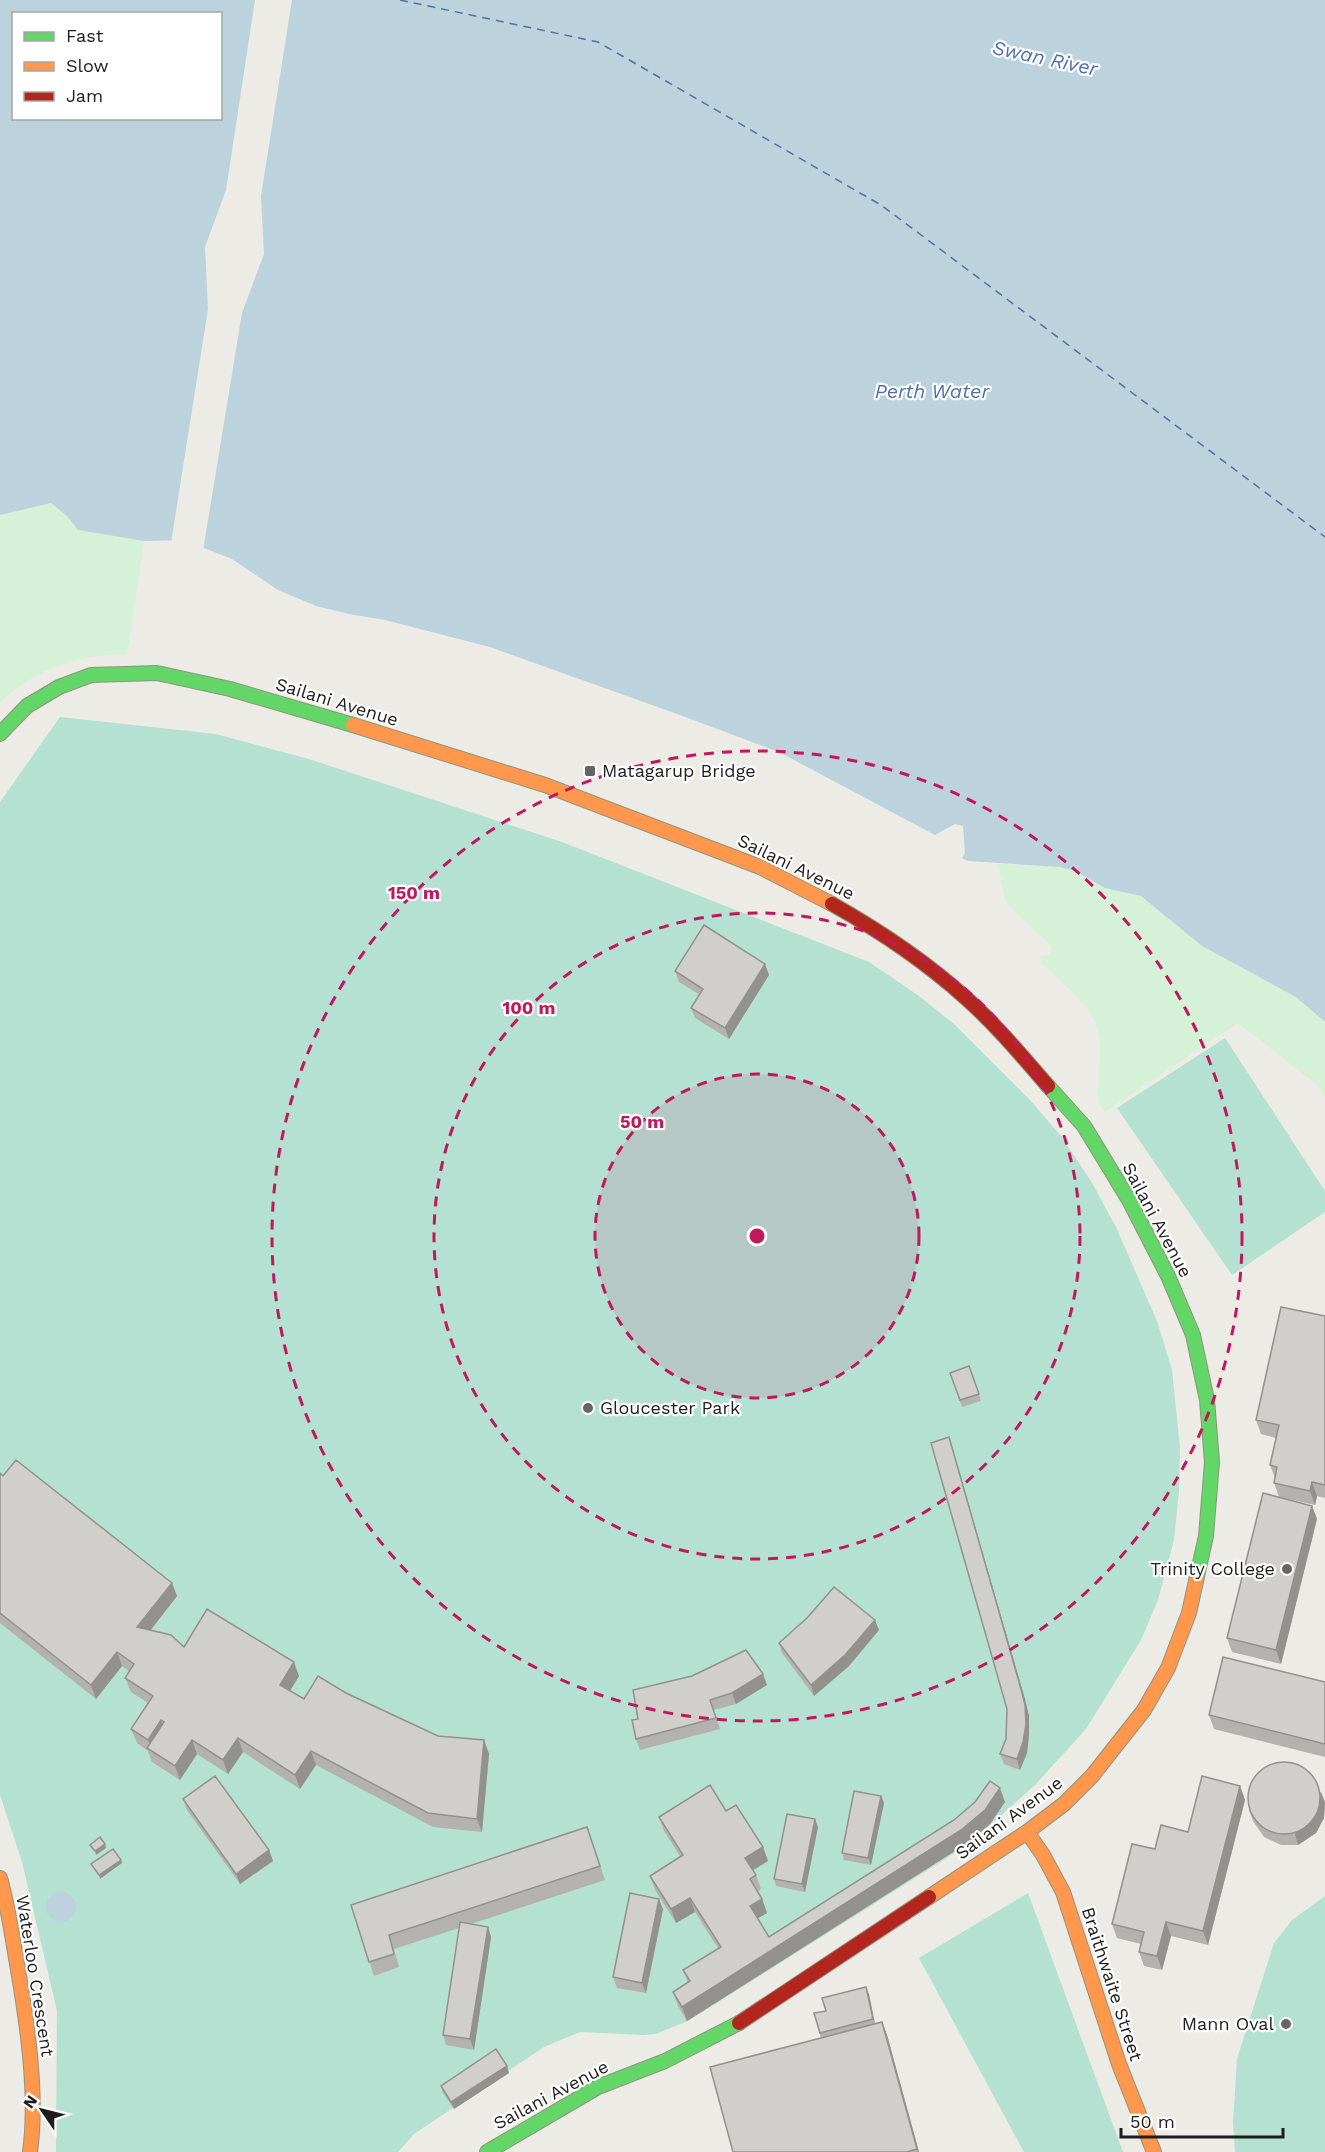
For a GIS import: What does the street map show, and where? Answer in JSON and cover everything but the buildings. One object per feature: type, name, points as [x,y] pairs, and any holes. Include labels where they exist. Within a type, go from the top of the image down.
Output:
[{"type":"street","name":"Sailani Avenue","points":[[0,734],[27,706],[59,687],[91,675],[157,673],[230,689],[311,712],[545,785],[760,867],[808,890],[911,953],[966,998],[1000,1031],[1084,1126],[1129,1200],[1168,1276],[1193,1335],[1207,1400],[1212,1462],[1206,1536],[1189,1613],[1168,1668],[1144,1710],[1092,1776],[1064,1804],[1027,1832],[733,2027],[665,2061],[598,2087],[487,2152]]},
{"type":"street","name":"Braithwaite Street","points":[[1027,1832],[1064,1892],[1119,2064],[1154,2152]]},
{"type":"street","name":"Waterloo Crescent","points":[[0,1878],[6,1899],[27,2021],[31,2087],[30,2152]]},
{"type":"green space","points":[[51,503],[67,516],[78,530],[144,541],[127,654],[91,657],[43,672],[14,690],[0,702],[0,515]]},
{"type":"green space","name":"Gloucester Park","points":[[60,717],[216,734],[312,760],[562,842],[869,962],[919,996],[955,1025],[1030,1100],[1061,1136],[1091,1181],[1116,1227],[1157,1321],[1172,1370],[1180,1447],[1179,1491],[1174,1540],[1158,1600],[1141,1640],[1086,1729],[1035,1785],[969,1844],[688,2021],[656,2034],[580,2032],[544,2047],[414,2134],[398,2152],[56,2152],[57,2011],[22,1862],[0,1795],[0,802]]},
{"type":"green space","points":[[998,864],[1060,867],[1075,871],[1105,888],[1141,896],[1202,946],[1296,997],[1325,1022],[1325,1096],[1316,1084],[1238,1023],[1105,1112],[1099,1104],[1098,1096],[1100,1047],[1094,1020],[1082,1002],[1041,963],[1040,956],[1049,955],[1052,947],[1006,903]]},
{"type":"green space","points":[[1225,1038],[1325,1191],[1325,1212],[1232,1275],[1117,1108]]},
{"type":"green space","points":[[1028,1893],[1123,2152],[1024,2152],[919,1958]]},
{"type":"green space","name":"Mann Oval","points":[[1325,1896],[1325,2152],[1235,2152],[1233,2122],[1237,2059],[1274,1943],[1292,1920]]},
{"type":"water","name":"Perth Water","points":[[0,0],[1325,0],[1325,1022],[1296,997],[1202,946],[1141,896],[1105,888],[1075,871],[1060,867],[968,861],[962,858],[965,853],[963,826],[955,824],[935,835],[779,752],[490,647],[385,620],[316,606],[278,590],[232,559],[184,540],[144,541],[78,530],[67,516],[51,503],[0,515]]},
{"type":"water","points":[[61,1892],[72,1896],[76,1907],[72,1918],[61,1922],[50,1918],[46,1907],[50,1896]]},
{"type":"pier","points":[[255,0],[292,0],[261,196],[264,254],[242,313],[203,551],[183,543],[171,543],[208,309],[205,247],[226,190]]},
{"type":"ferry route","points":[[400,0],[598,42],[881,205],[1325,537]]},
{"type":"traffic: fast","points":[[0,734],[27,706],[59,687],[91,675],[157,673],[230,689],[353,725]]},
{"type":"traffic: fast","points":[[1048,1086],[1084,1126],[1129,1200],[1168,1276],[1193,1335],[1207,1400],[1212,1462],[1206,1536],[1196,1581]]},
{"type":"traffic: fast","points":[[487,2152],[598,2087],[665,2061],[739,2023]]},
{"type":"traffic: slow","points":[[353,725],[545,785],[760,867],[832,904]]},
{"type":"traffic: slow","points":[[929,1897],[1027,1832],[1064,1804],[1092,1776],[1144,1710],[1168,1668],[1189,1613],[1196,1581]]},
{"type":"traffic: slow","points":[[1027,1832],[1043,1855],[1063,1892],[1119,2064],[1154,2152]]},
{"type":"traffic: slow","points":[[0,1878],[10,1921],[28,2034],[33,2106],[30,2152]]},
{"type":"traffic: jam","points":[[832,904],[902,947],[951,985],[999,1030],[1048,1086]]},
{"type":"traffic: jam","points":[[739,2023],[929,1897]]},
{"type":"place","name":"Matagarup Bridge","points":[[590,771]]},
{"type":"place","name":"Gloucester Park","points":[[588,1408]]},
{"type":"place","name":"Trinity College","points":[[1287,1569]]},
{"type":"place","name":"Mann Oval","points":[[1286,2024]]},
{"type":"water label","name":"Swan River","points":[[1045,58]]}]
